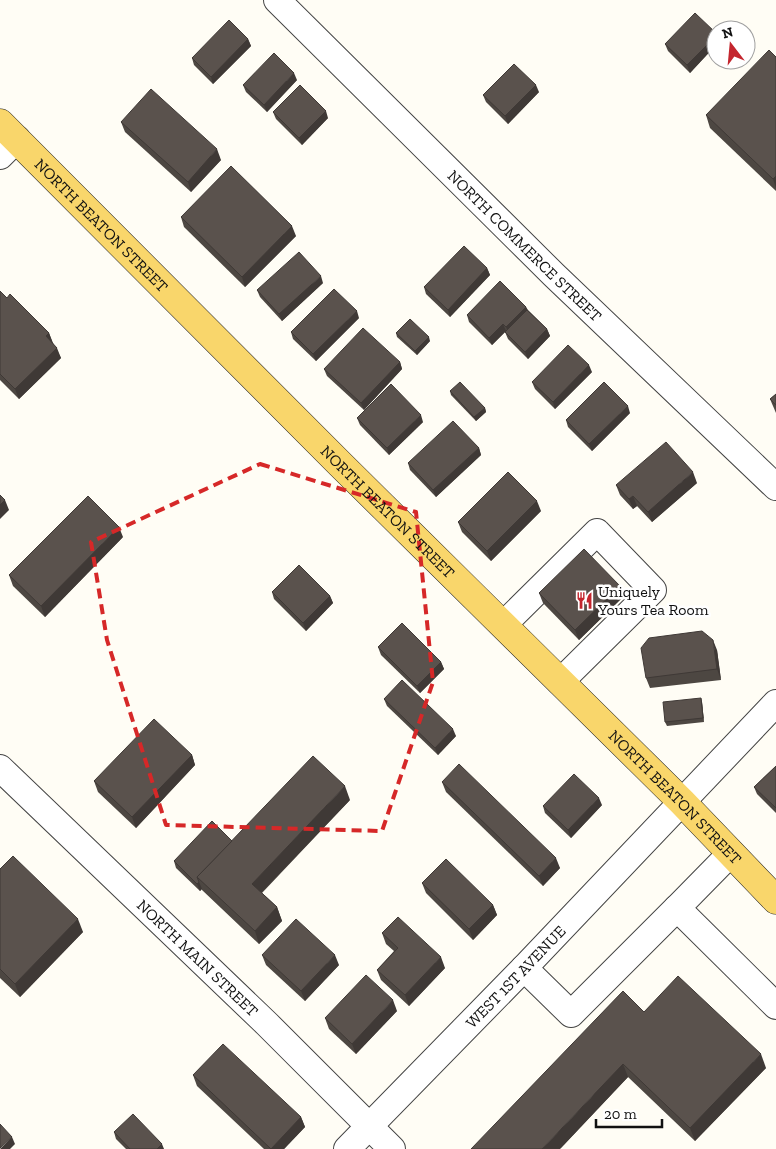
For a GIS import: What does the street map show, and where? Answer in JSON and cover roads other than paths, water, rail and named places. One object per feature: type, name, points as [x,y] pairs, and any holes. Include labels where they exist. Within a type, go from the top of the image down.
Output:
[{"type":"main road","name":"NORTH BEATON STREET","points":[[6,140],[503,625],[682,802],[776,900]]},
{"type":"street","name":"NORTH COMMERCE STREET","points":[[277,0],[554,275],[776,487]]},
{"type":"street","points":[[503,625],[596,532],[654,590],[560,682]]},
{"type":"street","name":"WEST 1ST AVENUE","points":[[347,1149],[524,968],[776,703]]},
{"type":"street","name":"NORTH MAIN STREET","points":[[0,768],[267,1024],[392,1149]]},
{"type":"street","points":[[524,968],[571,1014],[731,853]]},
{"type":"street","points":[[677,908],[776,1006]]},
{"type":"place","name":"Uniquely Yours Tea Room","points":[[584,600]]}]
